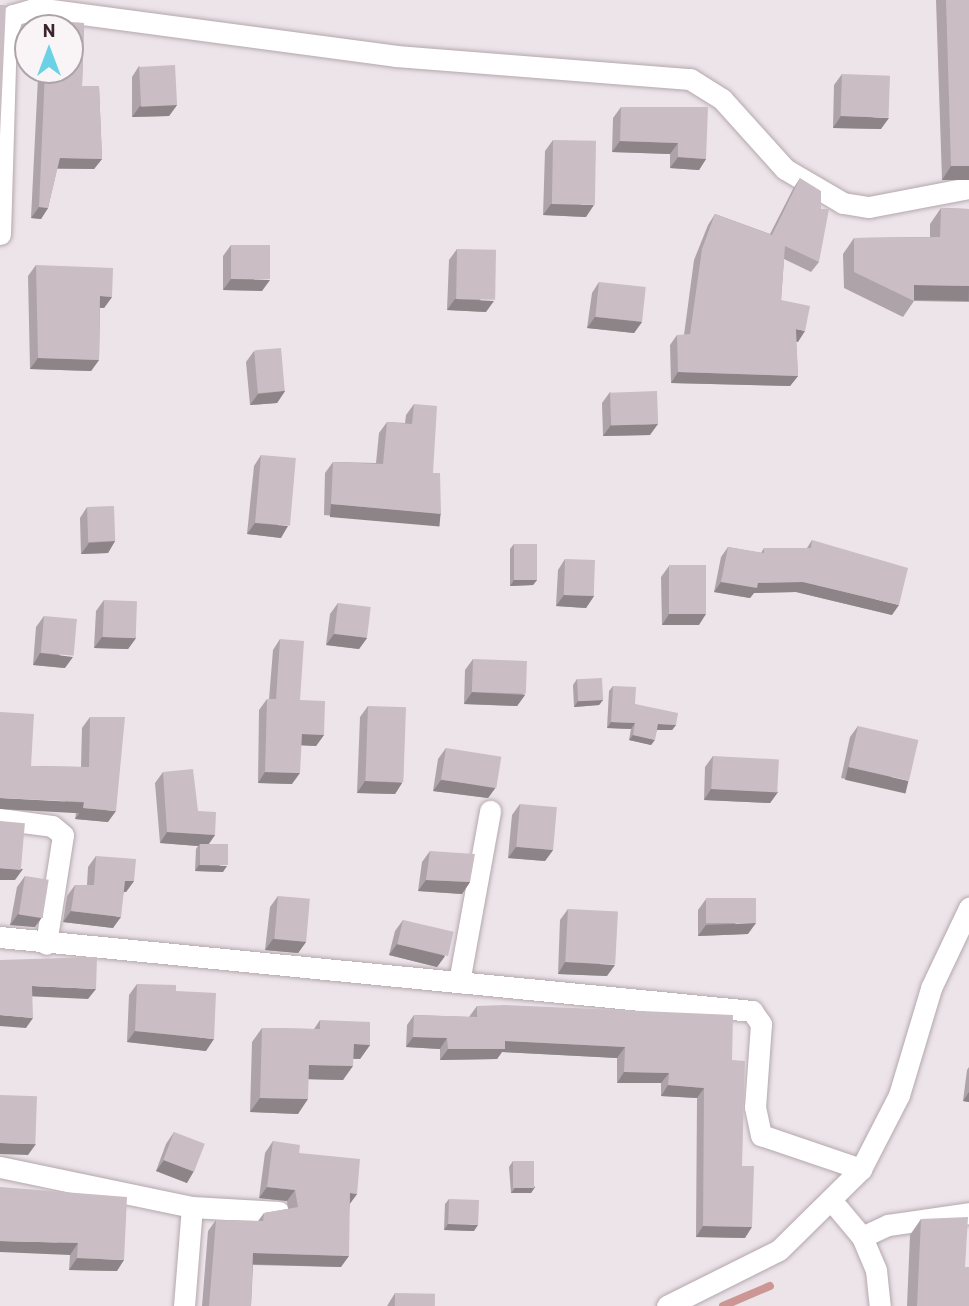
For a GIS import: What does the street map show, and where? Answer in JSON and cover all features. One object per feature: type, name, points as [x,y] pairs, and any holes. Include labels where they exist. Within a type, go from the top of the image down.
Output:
[{"type":"street","points":[[0,234],[6,35],[13,15],[37,8],[396,57],[690,79],[722,99],[785,169],[843,203],[869,207],[969,188]]},
{"type":"street","points":[[459,982],[490,811]]},
{"type":"street","points":[[0,818],[52,826],[63,835],[46,944]]},
{"type":"street","points":[[667,1306],[779,1250],[861,1169],[899,1095],[931,988],[969,908]]},
{"type":"street","points":[[0,937],[46,944],[752,1011],[761,1024],[755,1107],[761,1135],[861,1169]]},
{"type":"street","points":[[0,1167],[192,1207],[279,1212]]},
{"type":"street","points":[[831,1200],[862,1237],[876,1270],[880,1306]]},
{"type":"street","points":[[184,1306],[192,1207]]},
{"type":"street","points":[[862,1237],[888,1225],[969,1213]]},
{"type":"building","points":[[946,0],[969,0],[969,166],[951,166]]},
{"type":"building","points":[[0,5],[6,5],[0,136]]},
{"type":"building","points":[[175,65],[177,105],[141,107],[139,67]]},
{"type":"building","points":[[842,74],[890,76],[889,118],[841,116]]},
{"type":"building","points":[[44,84],[99,86],[102,159],[60,158],[48,208],[39,207]]},
{"type":"building","points":[[621,107],[708,107],[706,159],[678,157],[678,143],[620,141]]},
{"type":"building","points":[[553,140],[596,141],[595,205],[552,204]]},
{"type":"building","points":[[800,178],[821,191],[821,209],[829,209],[819,262],[785,246],[781,300],[810,306],[805,331],[796,329],[798,376],[678,372],[677,335],[690,334],[702,249],[715,214],[772,235]]},
{"type":"building","points":[[941,208],[969,209],[969,286],[914,285],[914,301],[854,272],[854,238],[940,237]]},
{"type":"building","points":[[231,245],[270,245],[270,279],[231,279]]},
{"type":"building","points":[[457,249],[496,250],[495,300],[456,299]]},
{"type":"building","points":[[36,265],[113,268],[112,297],[100,296],[99,360],[38,358]]},
{"type":"building","points":[[599,282],[646,287],[642,322],[595,317]]},
{"type":"building","points":[[281,348],[285,391],[258,393],[254,350]]},
{"type":"building","points":[[657,391],[658,424],[611,426],[610,393]]},
{"type":"building","points":[[414,404],[437,406],[433,473],[440,473],[441,514],[331,504],[333,462],[383,464],[387,422],[412,424]]},
{"type":"building","points":[[261,455],[296,458],[290,526],[255,523]]},
{"type":"building","points":[[114,506],[115,541],[88,542],[87,507]]},
{"type":"building","points":[[812,540],[908,568],[899,605],[803,582],[758,583],[757,588],[721,582],[728,547],[764,553],[764,548],[811,548]]},
{"type":"building","points":[[514,544],[537,544],[537,580],[514,580]]},
{"type":"building","points":[[565,559],[595,560],[594,596],[564,595]]},
{"type":"building","points":[[669,565],[706,565],[706,614],[669,614]]},
{"type":"building","points":[[104,600],[137,601],[136,638],[103,637]]},
{"type":"building","points":[[338,603],[371,607],[367,638],[334,634]]},
{"type":"building","points":[[44,616],[77,619],[74,656],[41,653]]},
{"type":"building","points":[[280,639],[304,641],[300,700],[325,701],[324,735],[302,734],[300,773],[265,772],[267,699],[276,699]]},
{"type":"building","points":[[473,659],[527,661],[526,694],[472,692]]},
{"type":"building","points":[[602,678],[603,700],[578,701],[577,679]]},
{"type":"building","points":[[613,686],[636,687],[635,704],[678,713],[676,725],[658,724],[655,740],[633,735],[635,723],[611,722]]},
{"type":"building","points":[[368,706],[406,707],[403,782],[365,781]]},
{"type":"building","points":[[0,712],[34,714],[31,766],[89,767],[90,717],[125,717],[116,811],[83,808],[84,802],[0,798]]},
{"type":"building","points":[[858,726],[918,740],[909,781],[849,767]]},
{"type":"building","points":[[446,748],[501,757],[496,788],[441,780]]},
{"type":"building","points":[[713,756],[779,759],[777,792],[711,789]]},
{"type":"building","points":[[193,769],[198,811],[216,812],[215,835],[167,832],[163,772]]},
{"type":"building","points":[[520,804],[557,807],[553,850],[516,847]]},
{"type":"building","points":[[0,821],[25,823],[21,870],[0,868]]},
{"type":"building","points":[[200,844],[228,844],[228,865],[200,865]]},
{"type":"building","points":[[430,851],[475,854],[470,882],[426,880]]},
{"type":"building","points":[[96,856],[136,859],[134,881],[125,881],[121,917],[71,911],[75,885],[94,885]]},
{"type":"building","points":[[25,876],[49,880],[43,918],[19,915]]},
{"type":"building","points":[[278,896],[310,899],[306,942],[274,939]]},
{"type":"building","points":[[706,898],[756,898],[756,923],[706,923]]},
{"type":"building","points":[[568,909],[618,912],[615,965],[565,962]]},
{"type":"building","points":[[403,920],[454,932],[448,956],[397,944]]},
{"type":"building","points":[[97,957],[96,989],[32,986],[33,1018],[0,1015],[0,960]]},
{"type":"building","points":[[137,984],[176,985],[176,991],[216,993],[214,1039],[135,1031]]},
{"type":"building","points":[[477,1006],[733,1015],[732,1060],[745,1061],[742,1166],[754,1166],[752,1227],[703,1226],[704,1088],[668,1085],[669,1073],[624,1072],[625,1047],[505,1041],[505,1049],[448,1049],[447,1038],[413,1037],[414,1015],[477,1017]]},
{"type":"building","points":[[320,1020],[370,1022],[370,1045],[354,1044],[353,1066],[309,1065],[308,1099],[260,1098],[262,1028],[320,1029]]},
{"type":"building","points":[[0,1095],[37,1096],[35,1144],[0,1143]]},
{"type":"building","points":[[174,1132],[205,1144],[194,1172],[163,1160]]},
{"type":"building","points":[[273,1141],[300,1145],[299,1153],[360,1159],[357,1194],[350,1193],[349,1256],[253,1253],[251,1306],[209,1306],[216,1220],[263,1221],[264,1213],[298,1207],[295,1190],[267,1187]]},
{"type":"building","points":[[513,1161],[534,1161],[534,1188],[513,1188]]},
{"type":"building","points":[[0,1187],[127,1197],[124,1260],[77,1258],[78,1243],[0,1241]]},
{"type":"building","points":[[449,1199],[479,1200],[478,1225],[448,1224]]},
{"type":"building","points":[[968,1217],[965,1267],[969,1267],[969,1306],[917,1306],[921,1219]]},
{"type":"building","points":[[395,1293],[435,1294],[435,1306],[395,1306]]},
{"type":"waterway","points":[[723,1306],[770,1286]]}]
